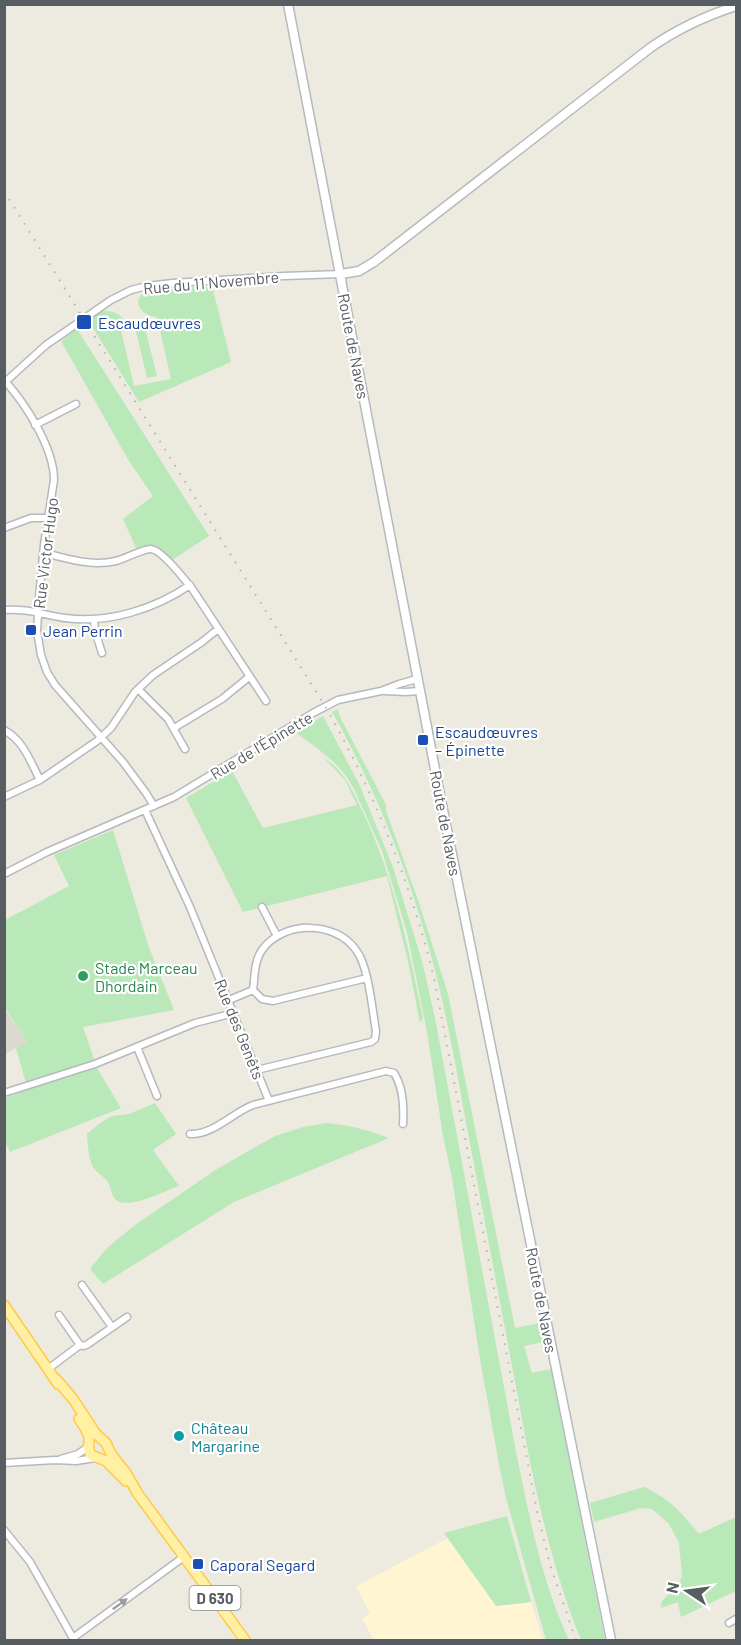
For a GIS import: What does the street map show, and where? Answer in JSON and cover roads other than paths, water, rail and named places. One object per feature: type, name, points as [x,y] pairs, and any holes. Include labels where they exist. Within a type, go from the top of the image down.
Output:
[{"type":"main road","name":"Route de Naves","points":[[288,4],[419,691],[611,1641]]},
{"type":"main road","points":[[341,274],[359,271],[374,262],[650,48],[689,24],[736,6]]},
{"type":"main road","points":[[4,1305],[48,1369],[73,1399],[101,1439],[105,1442],[108,1448],[106,1454],[98,1458],[90,1454],[86,1429],[56,1379]]},
{"type":"main road","points":[[89,1445],[94,1439],[101,1439]]},
{"type":"main road","name":"D 630","points":[[108,1448],[138,1494],[246,1641]]},
{"type":"main road","name":"D 630","points":[[98,1458],[113,1467],[138,1494]]},
{"type":"street","name":"Rue du 11 Novembre","points":[[5,383],[50,342],[111,300],[131,290],[157,284],[182,282],[341,274]]},
{"type":"street","name":"Rue Victor Hugo","points":[[5,383],[20,400],[35,425],[50,455],[54,469],[38,612],[38,644],[47,672],[59,690],[127,767],[154,806]]},
{"type":"street","points":[[35,425],[76,404]]},
{"type":"street","points":[[4,528],[31,518],[48,518]]},
{"type":"street","points":[[43,553],[74,561],[103,563],[129,557],[149,549],[160,553],[190,585],[266,701]]},
{"type":"street","points":[[4,610],[22,609],[68,618],[94,619],[120,615],[163,602],[190,585]]},
{"type":"street","points":[[94,619],[102,653]]},
{"type":"street","points":[[4,797],[40,780],[102,737],[138,689],[157,671],[202,642],[218,628]]},
{"type":"street","points":[[174,728],[222,699],[249,677]]},
{"type":"street","name":"Rue de l'Épinette","points":[[4,874],[47,852],[180,794],[329,705],[342,699],[381,691],[417,679]]},
{"type":"street","points":[[138,689],[161,711],[174,728],[185,749]]},
{"type":"street","name":"Rue de l'Épinette","points":[[381,691],[406,693],[419,691]]},
{"type":"street","points":[[4,730],[22,745],[40,780]]},
{"type":"street","name":"Rue des Genêts","points":[[145,810],[188,903],[269,1101]]},
{"type":"street","points":[[262,907],[277,936]]},
{"type":"street","points":[[253,990],[258,958],[265,946],[277,936],[310,928],[326,930],[338,934],[351,943],[359,954],[367,978],[376,1031],[375,1039],[371,1042],[257,1070]]},
{"type":"street","points":[[253,990],[262,999],[270,1001],[367,978]]},
{"type":"street","points":[[229,1000],[253,990]]},
{"type":"street","points":[[4,1093],[95,1064],[195,1023],[234,1013]]},
{"type":"street","points":[[137,1047],[157,1096]]},
{"type":"street","points":[[190,1134],[202,1133],[245,1108],[389,1071],[397,1078],[404,1106],[404,1124]]},
{"type":"street","points":[[82,1285],[112,1327]]},
{"type":"street","points":[[59,1315],[80,1345]]},
{"type":"street","points":[[48,1369],[80,1345],[86,1345],[127,1317]]},
{"type":"street","points":[[55,1460],[74,1456],[89,1445]]},
{"type":"street","points":[[4,1463],[76,1461],[98,1458]]},
{"type":"street","points":[[4,1530],[30,1562],[73,1639],[185,1556]]},
{"type":"street","points":[[729,1623],[736,1619]]},
{"type":"railway","points":[[4,191],[328,711],[361,775],[390,841],[414,908],[434,978],[537,1511],[550,1565],[576,1640]]},
{"type":"place","name":"Escaudœuvres","points":[[84,322]]},
{"type":"place","name":"Jean Perrin","points":[[31,630]]},
{"type":"place","name":"Escaudœuvres – Épinette","points":[[423,740]]},
{"type":"place","name":"Stade Marceau Dhordain","points":[[83,976]]},
{"type":"place","name":"Château Margarine","points":[[179,1436]]},
{"type":"place","name":"Caporal Segard","points":[[198,1564]]}]
